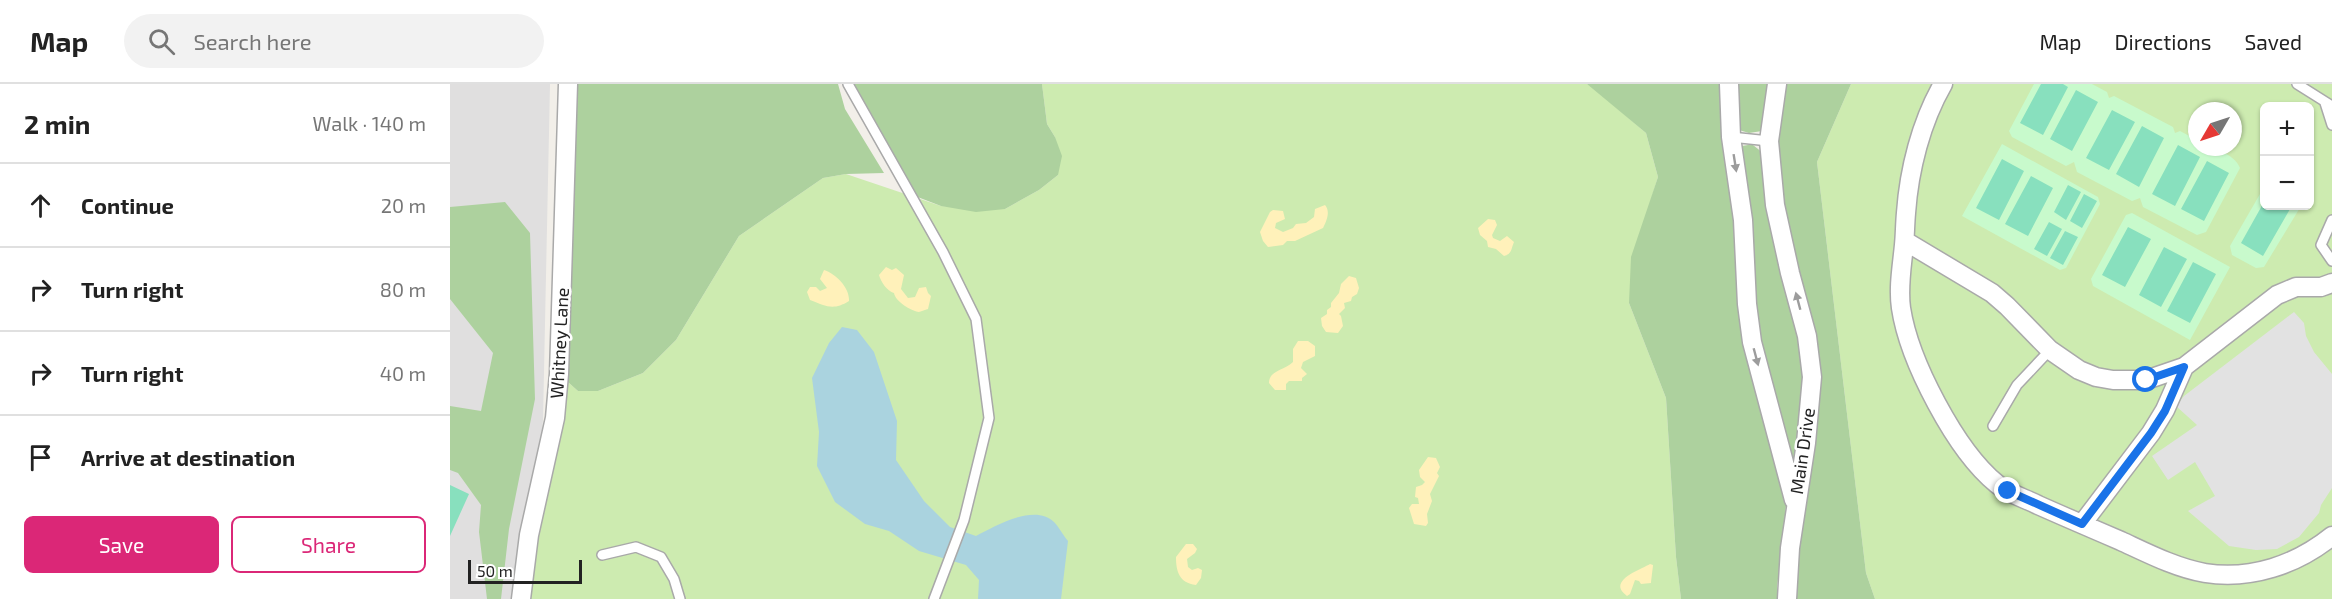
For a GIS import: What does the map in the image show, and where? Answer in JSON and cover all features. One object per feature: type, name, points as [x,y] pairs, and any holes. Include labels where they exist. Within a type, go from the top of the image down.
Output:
[{"type":"street","name":"Whitney Lane","points":[[521,599],[529,535],[555,418],[559,374],[568,84]]},
{"type":"street","name":"Main Drive","points":[[1729,84],[1731,137],[1743,220],[1747,304],[1752,342],[1795,504]]},
{"type":"street","name":"Main Drive","points":[[1777,84],[1774,90],[1769,141],[1775,205],[1807,336],[1812,377],[1806,443],[1795,504]]},
{"type":"street","points":[[1943,84],[1927,118],[1912,171],[1900,286],[1901,307],[1906,332],[1920,370],[1946,421],[1982,470],[1998,485],[2082,524],[2163,560],[2205,573],[2242,574],[2289,563],[2307,554],[2332,536]]},
{"type":"street","points":[[1905,242],[1992,293],[2050,350],[2079,370],[2096,377],[2113,380],[2146,380],[2184,367],[2277,295],[2296,287],[2321,287],[2332,283]]},
{"type":"street","points":[[2082,524],[2165,411],[2184,367]]},
{"type":"street","points":[[1787,599],[1795,504]]},
{"type":"lane","points":[[848,84],[943,252],[976,319],[989,418],[963,520],[934,599]]},
{"type":"lane","points":[[2297,84],[2329,105],[2332,125]]},
{"type":"lane","points":[[1731,137],[1769,141]]},
{"type":"lane","points":[[2332,220],[2321,245],[2332,261]]},
{"type":"lane","points":[[1993,426],[2017,385],[2050,350]]},
{"type":"lane","points":[[602,555],[636,547],[662,557],[674,579],[680,599]]},
{"type":"shaded area","points":[[450,84],[550,84],[543,419],[530,599],[450,599]]},
{"type":"shaded area","points":[[2294,312],[2304,323],[2306,336],[2314,352],[2332,374],[2332,488],[2321,505],[2319,513],[2299,537],[2277,549],[2256,550],[2229,546],[2188,511],[2215,496],[2195,462],[2168,480],[2152,456],[2197,425],[2176,406],[2184,396]]},
{"type":"green space","points":[[568,84],[838,84],[845,109],[884,173],[846,174],[823,178],[739,236],[676,340],[643,373],[598,391],[578,391],[559,374]]},
{"type":"green space","points":[[848,84],[1042,84],[1047,124],[1062,156],[1058,175],[1039,190],[1005,209],[976,212],[941,206],[915,196]]},
{"type":"green space","points":[[1042,84],[1587,84],[1591,86],[1646,133],[1658,177],[1648,209],[1629,303],[1666,398],[1676,557],[1681,599],[521,599],[559,374],[578,391],[598,391],[643,373],[676,340],[739,236],[823,178],[846,174],[941,206],[1005,209],[1039,190],[1058,175],[1055,137],[1047,124]]},
{"type":"green space","points":[[1587,84],[1725,84],[1725,130],[1787,497],[1777,599],[1681,599],[1676,557],[1666,398],[1629,303],[1631,257],[1658,177],[1646,133]]},
{"type":"green space","points":[[1734,84],[1775,84],[1762,131],[1749,133],[1739,130]]},
{"type":"green space","points":[[1784,84],[1851,84],[1817,162],[1866,573],[1875,599],[1795,599],[1812,442],[1774,138]]},
{"type":"green space","points":[[1851,84],[2332,84],[2332,599],[1875,599],[1866,573],[1817,162]]},
{"type":"green space","points":[[2034,84],[2092,84],[2107,92],[2109,98],[2114,96],[2173,127],[2175,133],[2180,131],[2188,135],[2188,156],[2230,156],[2240,168],[2206,232],[2197,235],[2143,207],[2140,198],[2132,201],[2077,172],[2074,162],[2066,166],[2012,137],[2009,131]]},
{"type":"green space","points":[[2041,84],[2063,84],[2068,87],[2043,135],[2020,123]]},
{"type":"green space","points":[[2076,90],[2098,102],[2072,151],[2050,139]]},
{"type":"green space","points":[[2112,110],[2135,122],[2109,170],[2086,158]]},
{"type":"green space","points":[[2142,126],[2164,138],[2139,187],[2116,174]]},
{"type":"green space","points":[[2002,144],[2098,197],[2100,204],[2066,268],[2060,270],[1962,216]]},
{"type":"green space","points":[[1753,145],[1763,153],[1806,355],[1795,487],[1755,320],[1738,151],[1742,146]]},
{"type":"green space","points":[[2178,145],[2188,150],[2188,156],[2200,157],[2175,206],[2152,194]]},
{"type":"green space","points":[[2002,159],[2024,171],[1999,220],[1976,208]]},
{"type":"green space","points":[[2207,161],[2229,173],[2204,221],[2181,209]]},
{"type":"green space","points":[[2031,176],[2053,188],[2028,236],[2005,224]]},
{"type":"green space","points":[[2068,185],[2081,192],[2066,220],[2054,212]]},
{"type":"green space","points":[[2084,194],[2097,201],[2082,228],[2070,221]]},
{"type":"green space","points":[[2260,194],[2260,210],[2299,210],[2264,267],[2256,268],[2232,255],[2230,246]]},
{"type":"green space","points":[[505,202],[530,233],[535,399],[509,529],[501,599],[487,599],[479,532],[481,505],[458,473],[450,470],[450,406],[481,411],[493,353],[450,299],[450,207]]},
{"type":"green space","points":[[2260,209],[2289,210],[2263,256],[2241,243]]},
{"type":"green space","points":[[2132,213],[2230,267],[2190,340],[2093,286],[2091,279],[2126,215]]},
{"type":"green space","points":[[2049,222],[2062,229],[2047,256],[2034,249]]},
{"type":"green space","points":[[2128,227],[2151,239],[2125,287],[2102,275]]},
{"type":"green space","points":[[2065,231],[2078,237],[2063,265],[2050,258]]},
{"type":"green space","points":[[2164,247],[2187,259],[2161,307],[2139,295]]},
{"type":"green space","points":[[2193,262],[2216,274],[2190,323],[2167,311]]},
{"type":"green space","points":[[450,485],[469,494],[450,536]]},
{"type":"sand","points":[[1325,205],[1328,214],[1323,228],[1295,241],[1287,241],[1283,245],[1268,247],[1263,241],[1260,232],[1273,210],[1283,211],[1285,219],[1276,223],[1275,228],[1283,232],[1293,228],[1296,224],[1306,223],[1314,217],[1315,209]]},
{"type":"sand","points":[[1488,219],[1495,220],[1497,225],[1492,235],[1493,238],[1500,241],[1507,236],[1514,242],[1509,254],[1504,256],[1496,249],[1488,247],[1487,241],[1480,235],[1478,228]]},
{"type":"sand","points":[[886,267],[892,270],[896,268],[904,275],[901,289],[908,298],[915,297],[919,288],[926,287],[931,296],[928,309],[919,312],[900,302],[880,278],[879,275]]},
{"type":"sand","points":[[824,270],[841,282],[847,291],[849,301],[834,307],[810,300],[807,292],[810,287],[816,287],[820,291],[827,288],[820,279]]},
{"type":"sand","points":[[1349,276],[1356,278],[1359,288],[1357,294],[1352,297],[1351,301],[1344,303],[1345,308],[1339,314],[1343,326],[1338,333],[1326,332],[1321,318],[1327,314],[1331,303],[1339,293],[1341,284]]},
{"type":"sand","points":[[1298,341],[1308,341],[1315,346],[1315,356],[1303,362],[1301,368],[1307,374],[1302,381],[1289,381],[1286,384],[1286,390],[1275,390],[1269,383],[1271,376],[1293,362],[1293,349]]},
{"type":"sand","points":[[1428,457],[1436,458],[1440,467],[1437,473],[1439,476],[1430,494],[1432,501],[1427,514],[1426,526],[1414,524],[1409,508],[1412,504],[1419,504],[1418,498],[1415,497],[1416,487],[1425,482],[1420,477],[1419,470]]},
{"type":"sand","points":[[1186,544],[1193,544],[1197,549],[1187,559],[1188,567],[1192,570],[1198,568],[1202,570],[1201,578],[1196,585],[1182,579],[1177,567],[1176,557]]},
{"type":"sand","points":[[1650,564],[1653,565],[1651,583],[1641,584],[1635,580],[1627,596],[1620,586],[1622,581]]},
{"type":"water","points":[[842,327],[857,330],[874,352],[897,421],[896,460],[924,501],[950,527],[976,536],[1004,522],[1026,515],[1046,517],[1054,522],[1068,541],[1061,599],[978,599],[979,580],[966,565],[919,551],[889,531],[865,524],[835,502],[817,466],[819,432],[812,378],[829,343]]},
{"type":"route","points":[[2008,491],[2082,524],[2151,433],[2165,411],[2184,367],[2146,380]]}]
